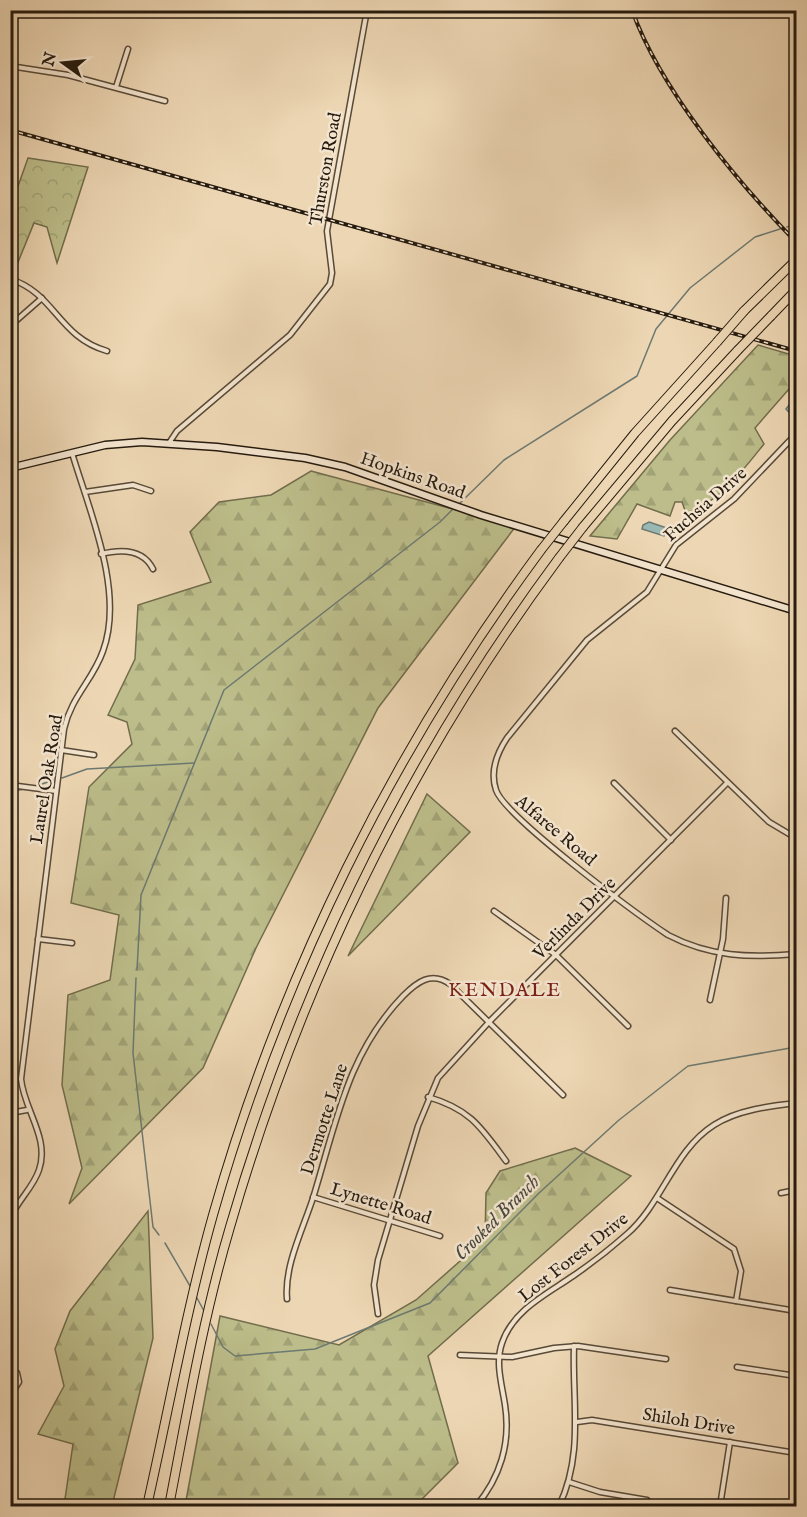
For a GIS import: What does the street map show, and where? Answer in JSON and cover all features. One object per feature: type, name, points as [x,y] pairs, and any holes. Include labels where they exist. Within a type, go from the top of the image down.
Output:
[{"type":"highway","points":[[147,1506],[193,1294],[213,1215],[253,1089],[288,998],[348,864],[400,768],[461,666],[541,550],[635,433],[744,310],[795,261]]},
{"type":"highway","points":[[170,1506],[203,1337],[229,1229],[266,1112],[315,983],[384,837],[436,743],[503,638],[583,527],[665,429],[796,290]]},
{"type":"main road","name":"Hopkins Road","points":[[10,468],[126,442],[169,443],[244,450],[325,462],[456,506],[796,611]]},
{"type":"street","name":"Thurston Road","points":[[169,443],[177,431],[290,335],[330,285],[332,273],[327,231],[367,10]]},
{"type":"street","points":[[116,87],[128,49]]},
{"type":"street","points":[[10,66],[68,75],[165,101]]},
{"type":"street","points":[[10,279],[30,287],[78,339],[106,351]]},
{"type":"street","points":[[10,326],[42,298]]},
{"type":"street","name":"Fuchsia Drive","points":[[660,570],[676,546],[734,499],[796,434]]},
{"type":"street","name":"Laurel Oak Road","points":[[10,1219],[37,1175],[41,1163],[41,1139],[27,1110],[21,1079],[61,750],[70,707],[100,660],[107,636],[110,612],[101,554],[72,453]]},
{"type":"street","points":[[85,492],[133,484],[151,491]]},
{"type":"street","points":[[101,554],[118,551],[135,553],[147,560],[153,569]]},
{"type":"street","name":"Alfaree Road","points":[[660,570],[647,591],[599,628],[561,669],[502,746],[494,773],[496,791],[506,807],[615,896],[668,935],[693,947],[720,954],[750,957],[796,954]]},
{"type":"street","points":[[675,731],[769,822],[796,838]]},
{"type":"street","points":[[61,750],[94,755]]},
{"type":"street","points":[[614,783],[671,840]]},
{"type":"street","name":"Verlinda Drive","points":[[378,1314],[375,1272],[389,1220],[428,1097],[444,1069],[727,783]]},
{"type":"street","points":[[10,785],[56,791]]},
{"type":"street","points":[[710,1000],[720,954],[726,898]]},
{"type":"street","points":[[494,911],[556,955],[628,1026]]},
{"type":"street","points":[[38,939],[72,943]]},
{"type":"street","name":"Dermotte Lane","points":[[287,1299],[287,1283],[355,1064],[381,1021],[416,984],[432,978],[447,982],[563,1095]]},
{"type":"street","points":[[428,1097],[458,1107],[472,1117],[506,1161]]},
{"type":"street","name":"Lost Forest Drive","points":[[476,1506],[498,1473],[505,1445],[506,1413],[499,1357],[506,1333],[522,1313],[627,1235],[657,1198],[693,1143],[714,1125],[739,1114],[796,1103]]},
{"type":"street","points":[[10,1113],[27,1110]]},
{"type":"street","points":[[781,1193],[796,1190]]},
{"type":"street","name":"Lynette Road","points":[[313,1197],[440,1236]]},
{"type":"street","points":[[657,1198],[734,1249],[741,1271],[736,1301]]},
{"type":"street","points":[[670,1290],[796,1311]]},
{"type":"street","points":[[559,1506],[569,1482],[576,1446],[577,1422],[573,1395],[574,1346]]},
{"type":"street","points":[[460,1355],[499,1357],[574,1346],[666,1359]]},
{"type":"street","points":[[10,1367],[17,1373],[19,1382],[10,1396]]},
{"type":"street","points":[[737,1367],[796,1376]]},
{"type":"street","name":"Shiloh Drive","points":[[577,1422],[592,1420],[796,1452]]},
{"type":"street","points":[[720,1506],[730,1442]]},
{"type":"street","points":[[796,1444],[796,1452]]},
{"type":"street","points":[[569,1482],[600,1492],[647,1500]]},
{"type":"green space","points":[[28,158],[88,167],[57,263],[47,227],[34,223],[14,272],[11,270],[11,206]]},
{"type":"green space","points":[[758,345],[796,356],[796,381],[755,428],[764,444],[739,475],[709,502],[686,513],[682,502],[675,502],[670,516],[637,504],[617,539],[590,536],[670,440]]},
{"type":"green space","points":[[311,471],[516,526],[378,708],[256,948],[203,1068],[69,1204],[82,1168],[62,1085],[68,995],[110,980],[119,915],[71,903],[89,787],[132,744],[127,722],[108,715],[135,659],[138,605],[211,582],[190,532],[219,502],[271,495]]},
{"type":"green space","points":[[427,794],[470,832],[348,956]]},
{"type":"green space","points":[[575,1148],[631,1176],[428,1356],[458,1463],[415,1506],[185,1506],[220,1316],[339,1345],[416,1300],[485,1239],[486,1193],[500,1171]]},
{"type":"green space","points":[[148,1211],[153,1338],[112,1506],[64,1506],[73,1444],[38,1434],[64,1386],[55,1349],[70,1311]]},
{"type":"water","points":[[796,396],[796,416],[793,417],[786,409]]},
{"type":"water","points":[[649,522],[670,529],[664,536],[642,529],[643,525]]},
{"type":"waterway","points":[[787,227],[796,224]]},
{"type":"waterway","points":[[458,505],[504,460],[637,376],[656,329],[690,288],[755,237],[780,229]]},
{"type":"waterway","points":[[137,970],[141,895],[224,690],[440,522],[454,508]]},
{"type":"waterway","points":[[62,778],[87,769],[194,763]]},
{"type":"waterway","points":[[34,787],[53,780]]},
{"type":"waterway","points":[[10,792],[29,788]]},
{"type":"waterway","points":[[136,978],[133,1053],[153,1227],[159,1235]]},
{"type":"waterway","name":"Crooked Branch","points":[[211,1324],[223,1347],[235,1356],[315,1349],[430,1303],[539,1193],[619,1120],[688,1066],[796,1047]]},
{"type":"waterway","points":[[165,1243],[190,1286]]},
{"type":"waterway","points":[[197,1298],[204,1311]]},
{"type":"railway","points":[[632,10],[661,71],[681,103],[726,163],[796,242]]},
{"type":"railway","points":[[10,130],[796,351]]},
{"type":"district","name":"KENDALE","points":[[505,989]]}]
